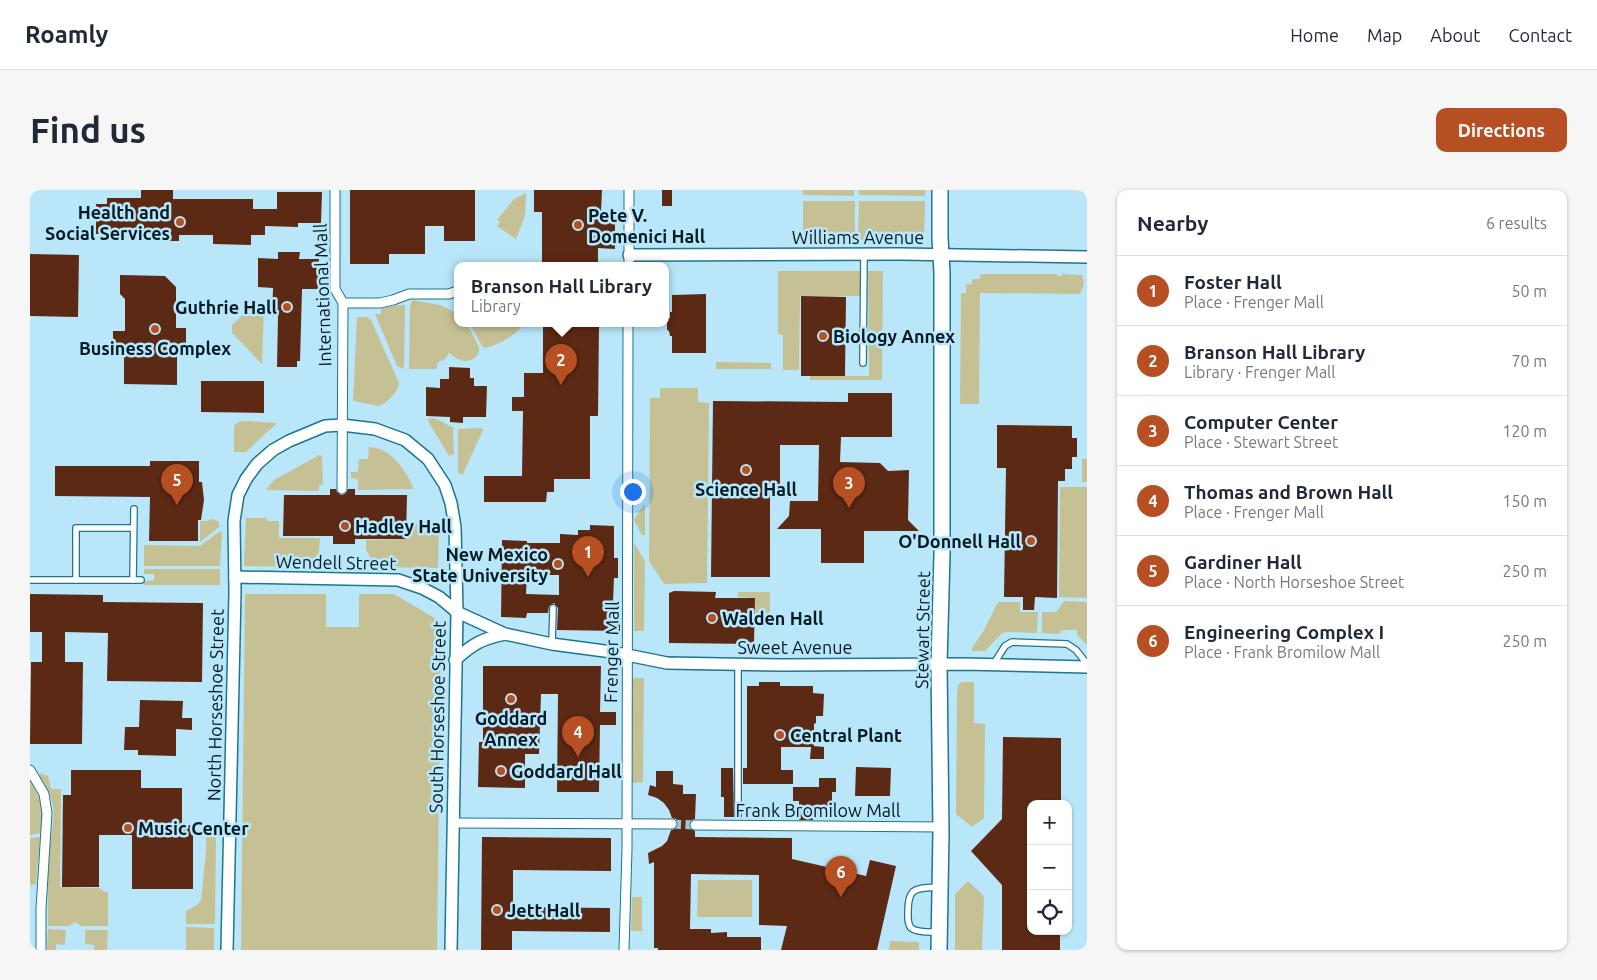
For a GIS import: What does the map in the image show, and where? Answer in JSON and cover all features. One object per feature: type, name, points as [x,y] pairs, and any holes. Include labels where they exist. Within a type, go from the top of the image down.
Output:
[{"type":"street","name":"International Mall","points":[[336,190],[335,289],[343,303],[342,489]]},
{"type":"street","points":[[629,190],[629,261]]},
{"type":"street","name":"Stewart Street","points":[[939,950],[941,827],[938,665],[942,554],[940,190]]},
{"type":"street","name":"Williams Avenue","points":[[629,261],[864,254],[1087,257]]},
{"type":"street","points":[[343,303],[380,303],[409,294],[454,293]]},
{"type":"street","name":"Frenger Mall","points":[[624,950],[628,327]]},
{"type":"street","name":"South Horseshoe Street","points":[[342,425],[375,429],[404,440],[428,459],[445,485],[451,503],[454,528],[456,612],[452,950]]},
{"type":"street","name":"North Horseshoe Street","points":[[227,950],[235,577],[234,521],[238,496],[246,479],[257,464],[273,450],[325,426],[342,425]]},
{"type":"street","name":"Wendell Street","points":[[235,577],[398,580],[439,597],[456,612]]},
{"type":"street","name":"Sweet Avenue","points":[[456,612],[505,634],[552,644],[626,654],[668,664],[1087,665]]},
{"type":"street","name":"Sweet Avenue","points":[[455,660],[473,645],[486,638],[505,634]]},
{"type":"street","points":[[30,770],[44,794],[47,813],[41,908],[41,950]]},
{"type":"street","points":[[453,823],[672,824]]},
{"type":"street","name":"Frank Bromilow Mall","points":[[695,825],[941,827]]},
{"type":"lane","points":[[863,364],[864,254]]},
{"type":"lane","points":[[133,580],[134,509]]},
{"type":"lane","points":[[76,580],[76,528],[133,528]]},
{"type":"lane","points":[[30,580],[141,580]]},
{"type":"lane","points":[[552,644],[553,608]]},
{"type":"lane","points":[[993,665],[1005,646],[1012,642],[1067,644],[1076,650],[1087,665]]},
{"type":"lane","points":[[738,665],[738,815]]},
{"type":"lane","points":[[939,932],[917,931],[911,928],[908,922],[908,898],[913,891],[919,889],[941,887]]},
{"type":"shaded area","points":[[803,190],[854,190],[854,196],[803,195]]},
{"type":"shaded area","points":[[859,190],[925,190],[925,196],[859,195]]},
{"type":"shaded area","points":[[526,193],[525,216],[516,239],[497,226],[500,222],[497,220],[514,199]]},
{"type":"shaded area","points":[[803,201],[855,201],[855,241],[803,240]]},
{"type":"shaded area","points":[[859,201],[925,201],[924,238],[917,241],[858,240]]},
{"type":"shaded area","points":[[778,271],[860,271],[860,296],[800,296],[799,370],[783,370],[783,335],[778,334]]},
{"type":"shaded area","points":[[868,271],[883,271],[882,380],[810,380],[810,376],[869,376]]},
{"type":"shaded area","points":[[980,274],[1082,275],[1084,284],[1079,294],[980,293],[979,404],[960,404],[961,293],[966,293],[966,285],[972,284],[972,279],[980,279]]},
{"type":"shaded area","points":[[412,300],[440,305],[454,312],[454,327],[468,327],[479,348],[477,356],[472,360],[463,361],[449,353],[445,359],[437,363],[437,369],[409,369],[410,306]]},
{"type":"shaded area","points":[[253,305],[264,305],[262,364],[232,333],[232,325]]},
{"type":"shaded area","points":[[405,305],[404,369],[397,366],[375,314],[381,314],[381,306]]},
{"type":"shaded area","points":[[357,317],[367,317],[371,320],[399,383],[397,390],[392,396],[379,406],[353,401]]},
{"type":"shaded area","points":[[472,327],[521,327],[507,339],[485,348]]},
{"type":"shaded area","points":[[716,362],[771,363],[771,369],[716,369]]},
{"type":"shaded area","points":[[660,388],[698,388],[698,402],[709,403],[707,583],[664,584],[649,561],[650,398],[660,398]]},
{"type":"shaded area","points":[[429,418],[440,420],[453,427],[454,454],[449,456],[429,423]]},
{"type":"shaded area","points":[[238,422],[275,423],[276,425],[246,452],[234,452],[234,426]]},
{"type":"shaded area","points":[[481,428],[483,430],[463,474],[459,474],[458,429]]},
{"type":"shaded area","points":[[369,447],[384,451],[397,461],[414,489],[358,490],[358,479],[351,478],[351,472],[358,472],[359,459],[368,459]]},
{"type":"shaded area","points":[[319,455],[322,456],[323,484],[319,486],[319,491],[266,490],[274,480]]},
{"type":"shaded area","points":[[1082,459],[1087,459],[1087,482],[1082,482]]},
{"type":"shaded area","points":[[1060,487],[1087,487],[1087,598],[1059,597]]},
{"type":"shaded area","points":[[643,505],[645,505],[645,535],[642,535],[634,520]]},
{"type":"shaded area","points":[[246,518],[267,518],[267,521],[279,521],[279,538],[320,538],[319,552],[314,561],[314,567],[244,566]]},
{"type":"shaded area","points":[[212,519],[219,522],[219,527],[200,542],[200,521]]},
{"type":"shaded area","points":[[408,523],[439,524],[438,568],[372,567],[372,560],[366,550],[366,540],[407,539]]},
{"type":"shaded area","points":[[219,532],[222,532],[220,566],[144,566],[144,545],[200,546]]},
{"type":"shaded area","points":[[634,543],[645,561],[644,631],[634,631]]},
{"type":"shaded area","points":[[144,569],[220,569],[220,585],[144,585],[144,581],[154,580],[154,574],[144,574]]},
{"type":"shaded area","points":[[738,592],[770,592],[770,624],[755,624],[755,598],[738,597]]},
{"type":"shaded area","points":[[245,594],[326,594],[326,627],[359,627],[359,594],[394,594],[441,622],[437,950],[241,950]]},
{"type":"shaded area","points":[[1064,601],[1087,602],[1087,645],[1077,635],[1077,630],[1061,630],[1060,634],[1042,633],[1042,612],[1056,612]]},
{"type":"shaded area","points":[[998,602],[1020,602],[1020,612],[1038,612],[1037,633],[1002,633],[985,651],[972,651],[972,648],[984,630]]},
{"type":"shaded area","points":[[632,678],[644,678],[643,782],[632,783]]},
{"type":"shaded area","points":[[961,682],[974,682],[974,723],[985,724],[984,818],[972,827],[956,814],[957,694],[958,686]]},
{"type":"shaded area","points":[[40,773],[48,776],[51,789],[61,789],[60,887],[99,888],[108,892],[108,926],[81,926],[75,922],[69,926],[48,926],[48,860],[53,808]]},
{"type":"shaded area","points":[[30,782],[40,801],[42,818],[40,833],[30,835]]},
{"type":"shaded area","points":[[206,824],[216,834],[215,924],[186,924],[186,911],[197,905],[201,900],[206,851]]},
{"type":"shaded area","points":[[40,837],[36,884],[30,885],[30,838]]},
{"type":"shaded area","points":[[698,880],[752,880],[752,917],[697,917]]},
{"type":"shaded area","points":[[968,881],[984,898],[982,950],[955,950],[955,894]]},
{"type":"shaded area","points":[[632,897],[642,897],[642,931],[631,931]]},
{"type":"shaded area","points":[[186,927],[214,928],[214,950],[186,950]]},
{"type":"shaded area","points":[[48,929],[66,930],[65,945],[56,944],[56,950],[47,950]]},
{"type":"shaded area","points":[[85,930],[108,930],[107,950],[94,950],[94,945],[85,944]]},
{"type":"shaded area","points":[[890,941],[919,942],[919,950],[889,950]]},
{"type":"building","name":"Health and Social Services","points":[[141,190],[173,190],[173,199],[253,199],[253,209],[277,209],[277,192],[322,192],[321,223],[298,223],[298,227],[265,226],[265,235],[251,235],[251,245],[213,244],[213,235],[179,235],[179,241],[162,241],[162,234],[96,234],[96,204],[107,204],[107,198],[141,198]]},
{"type":"building","points":[[350,190],[475,190],[475,241],[444,241],[444,226],[425,226],[425,254],[389,254],[389,264],[350,264]]},
{"type":"building","name":"Pete V. Domenici Hall","points":[[534,190],[602,190],[601,213],[615,214],[615,249],[598,248],[598,262],[542,262],[542,212],[534,212]]},
{"type":"building","points":[[662,190],[672,190],[672,206],[662,206]]},
{"type":"building","name":"Guthrie Hall","points":[[278,252],[300,252],[299,259],[319,259],[318,289],[302,289],[300,361],[297,361],[297,367],[277,367],[278,316],[272,316],[273,288],[258,287],[258,258],[278,259]]},
{"type":"building","points":[[30,254],[79,255],[78,317],[30,316]]},
{"type":"building","name":"Business Complex","points":[[120,275],[165,276],[176,287],[176,328],[186,328],[186,345],[177,345],[177,385],[124,384],[124,350],[113,339],[113,331],[125,331],[125,299],[120,294]]},
{"type":"building","points":[[706,294],[706,353],[672,353],[672,336],[670,336],[667,327],[669,327],[670,312],[672,312],[672,295]]},
{"type":"building","name":"Biology Annex","points":[[801,296],[846,297],[845,376],[801,376]]},
{"type":"building","points":[[543,327],[599,327],[598,416],[590,416],[590,479],[554,479],[554,492],[547,492],[546,502],[484,502],[484,476],[522,476],[523,411],[512,411],[512,397],[524,397],[524,373],[543,373]]},
{"type":"building","points":[[449,367],[470,368],[470,378],[474,378],[474,386],[487,386],[486,417],[463,417],[463,423],[450,422],[450,417],[426,416],[426,387],[440,388],[440,379],[449,379]]},
{"type":"building","points":[[201,381],[264,381],[264,413],[201,412]]},
{"type":"building","name":"Science Hall","points":[[848,393],[892,393],[892,437],[841,437],[840,462],[880,463],[888,471],[909,470],[908,520],[919,531],[864,531],[864,563],[821,563],[821,529],[777,529],[789,516],[790,501],[818,501],[819,445],[780,445],[780,496],[770,496],[770,577],[711,577],[713,401],[848,402]]},
{"type":"building","name":"O'Donnell Hall","points":[[997,425],[1072,426],[1072,438],[1077,438],[1077,457],[1072,457],[1072,469],[1065,469],[1065,481],[1058,481],[1057,598],[1035,597],[1034,610],[1023,610],[1023,597],[1004,597],[1006,468],[997,468]]},
{"type":"building","points":[[150,461],[199,461],[199,482],[202,482],[204,500],[201,520],[198,520],[198,541],[149,541],[150,497],[55,496],[55,466],[150,466]]},
{"type":"building","name":"Hadley Hall","points":[[330,489],[336,489],[341,495],[345,494],[348,489],[355,489],[355,495],[407,495],[406,539],[355,539],[355,544],[333,544],[333,536],[283,536],[284,495],[330,495]]},
{"type":"building","points":[[590,525],[614,526],[614,558],[618,558],[618,578],[614,578],[613,603],[620,603],[620,631],[557,630],[558,608],[554,603],[549,606],[548,613],[527,613],[526,618],[501,617],[502,540],[527,541],[527,543],[560,543],[560,534],[578,535],[578,530],[590,530]],"holes":[[[527,575],[559,575],[559,595],[526,594]]]},
{"type":"building","name":"Walden Hall","points":[[674,591],[716,592],[715,598],[755,598],[754,644],[669,643],[669,593]]},
{"type":"building","points":[[30,594],[103,595],[103,602],[203,603],[202,682],[107,681],[108,633],[65,632],[65,662],[83,662],[82,744],[30,744],[31,662],[42,662],[42,632],[30,632]]},
{"type":"building","points":[[483,666],[601,666],[600,712],[616,712],[616,725],[600,725],[599,792],[557,792],[558,694],[541,694],[539,754],[525,754],[525,788],[478,787],[479,742],[483,742]]},
{"type":"building","name":"Central Plant","points":[[759,682],[780,682],[780,686],[813,686],[813,693],[824,694],[823,716],[816,716],[816,723],[814,724],[814,746],[824,747],[824,759],[810,759],[811,747],[781,747],[781,770],[793,770],[793,784],[743,784],[743,768],[747,768],[747,686],[759,686]]},
{"type":"building","points":[[140,700],[183,701],[182,718],[192,718],[192,730],[176,729],[176,756],[138,755],[138,750],[124,750],[125,727],[139,727]]},
{"type":"building","points":[[1003,737],[1061,738],[1061,800],[1027,800],[1027,935],[1060,935],[1060,950],[1002,950],[1002,885],[971,851],[1002,819]]},
{"type":"building","points":[[856,767],[891,768],[890,796],[855,796]]},
{"type":"building","points":[[721,768],[733,768],[734,817],[724,817],[724,797],[721,797]]},
{"type":"building","name":"Music Center","points":[[71,770],[141,770],[141,788],[182,788],[182,825],[193,825],[193,889],[132,889],[132,835],[99,835],[99,887],[62,887],[63,795],[71,795]]},
{"type":"building","points":[[656,771],[673,771],[673,784],[683,785],[683,794],[696,794],[695,819],[689,824],[690,828],[695,831],[695,837],[792,838],[792,859],[866,876],[870,860],[896,866],[877,950],[781,950],[787,926],[759,925],[759,875],[691,874],[690,929],[711,929],[711,933],[727,932],[727,937],[761,937],[761,950],[658,950],[658,948],[654,948],[654,862],[649,864],[648,853],[662,846],[667,841],[671,830],[675,829],[678,825],[676,819],[672,818],[664,803],[648,795],[650,785],[656,787]]},
{"type":"building","points":[[819,778],[836,778],[836,792],[832,792],[832,813],[813,813],[813,820],[799,820],[799,801],[793,801],[793,787],[819,787]]},
{"type":"building","name":"Jett Hall","points":[[482,837],[611,838],[611,871],[513,870],[513,907],[610,908],[610,932],[512,931],[512,950],[481,950]]},
{"type":"tunnel","points":[[672,824],[695,825]]},
{"type":"place","name":"Health and Social Services","points":[[180,222]]},
{"type":"place","name":"Pete V. Domenici Hall","points":[[578,225]]},
{"type":"place","name":"Guthrie Hall","points":[[287,307]]},
{"type":"place","name":"Business Complex","points":[[155,329]]},
{"type":"place","name":"Biology Annex","points":[[823,336]]},
{"type":"place","name":"Branson Hall Library","points":[[561,385]]},
{"type":"place","name":"Science Hall","points":[[746,470]]},
{"type":"place","name":"Gardiner Hall","points":[[177,505]]},
{"type":"place","name":"Computer Center","points":[[849,508]]},
{"type":"place","name":"Hadley Hall","points":[[345,526]]},
{"type":"place","name":"O'Donnell Hall","points":[[1031,541]]},
{"type":"place","name":"New Mexico State University","points":[[558,564]]},
{"type":"place","name":"Foster Hall","points":[[588,577]]},
{"type":"place","name":"Walden Hall","points":[[712,618]]},
{"type":"place","name":"Goddard Annex","points":[[511,699]]},
{"type":"place","name":"Central Plant","points":[[780,735]]},
{"type":"place","name":"Thomas and Brown Hall","points":[[578,757]]},
{"type":"place","name":"Goddard Hall","points":[[501,771]]},
{"type":"place","name":"Music Center","points":[[128,828]]},
{"type":"place","name":"Engineering Complex I","points":[[841,897]]},
{"type":"place","name":"Jett Hall","points":[[497,910]]}]
